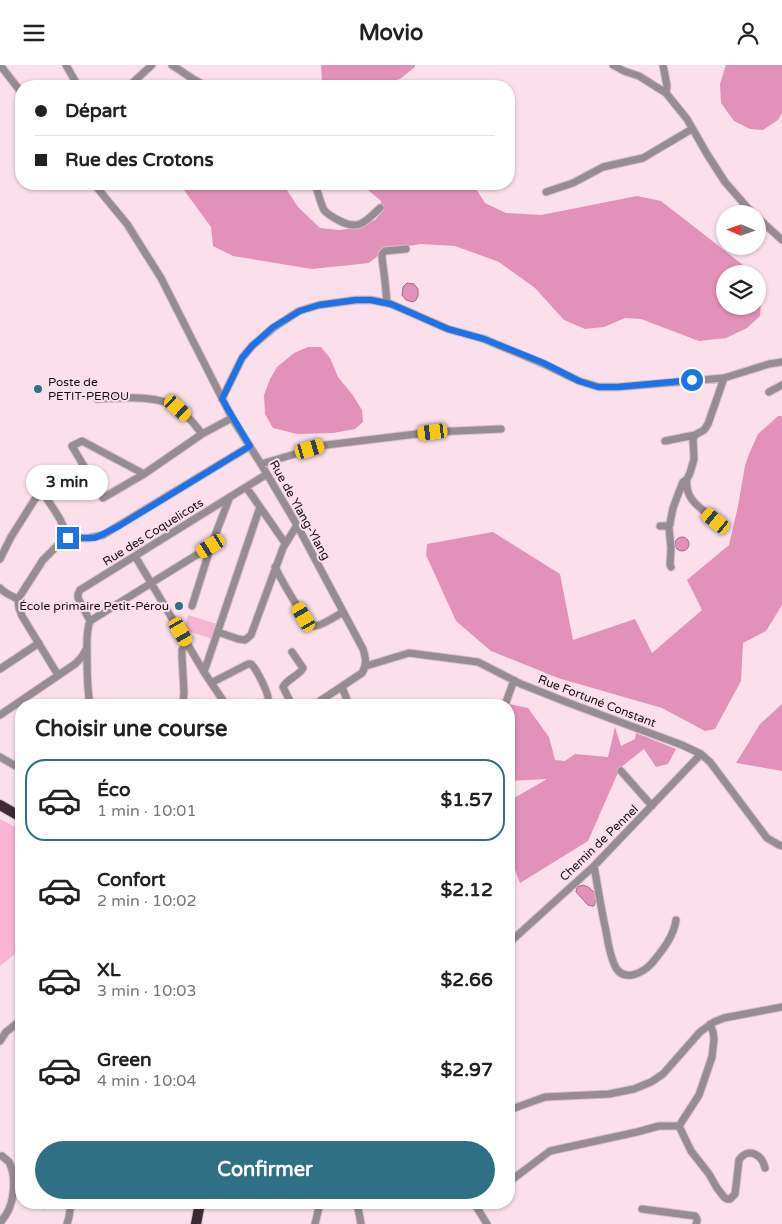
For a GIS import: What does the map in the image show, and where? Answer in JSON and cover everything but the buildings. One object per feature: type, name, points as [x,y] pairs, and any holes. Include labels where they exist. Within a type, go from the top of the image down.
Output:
[{"type":"highway","points":[[0,805],[15,814]]},
{"type":"highway","points":[[0,812],[15,821]]},
{"type":"highway","points":[[190,1224],[193,1209]]},
{"type":"highway","points":[[196,1224],[199,1209]]},
{"type":"street","points":[[0,65],[15,84]]},
{"type":"street","points":[[66,65],[75,80]]},
{"type":"street","points":[[136,80],[152,65]]},
{"type":"street","points":[[172,65],[195,80]]},
{"type":"street","points":[[613,65],[639,76],[666,93],[687,119],[725,182],[745,205]]},
{"type":"street","points":[[663,65],[667,86],[666,93]]},
{"type":"street","points":[[546,192],[573,183],[603,167],[643,158],[692,129]]},
{"type":"street","name":"Rue de Ylang-Ylang","points":[[99,190],[127,224],[161,278],[232,418],[297,525],[364,649],[366,666]]},
{"type":"street","points":[[317,190],[324,210],[344,224],[352,226],[360,224],[368,220],[380,208]]},
{"type":"street","points":[[766,225],[782,240]]},
{"type":"street","points":[[387,303],[382,253],[406,249]]},
{"type":"street","points":[[222,399],[242,358],[273,327],[300,311],[319,305],[356,300],[387,303],[448,329],[484,339],[544,363],[579,381],[598,387],[724,378],[769,364],[782,362]]},
{"type":"street","points":[[664,441],[695,435],[704,430],[708,425],[724,378]]},
{"type":"street","points":[[769,392],[782,385]]},
{"type":"street","points":[[97,399],[159,400],[178,408],[202,434]]},
{"type":"street","points":[[144,474],[82,441],[72,446],[103,498],[144,474],[202,434],[232,418]]},
{"type":"street","points":[[261,463],[326,445],[433,432],[501,429]]},
{"type":"street","points":[[695,435],[693,439],[695,454],[686,487],[692,502],[716,521]]},
{"type":"street","points":[[58,675],[19,608],[18,599],[43,560],[56,546],[68,538],[89,538],[103,535],[250,446]]},
{"type":"street","name":"Rue des Coquelicots","points":[[90,621],[78,598],[80,590],[267,474]]},
{"type":"street","points":[[671,567],[670,525],[679,492],[683,482],[687,479]]},
{"type":"street","points":[[246,487],[285,543]]},
{"type":"street","points":[[0,559],[25,514],[39,496],[45,496],[61,519],[68,538]]},
{"type":"street","points":[[192,606],[211,546],[229,499]]},
{"type":"street","points":[[204,672],[260,507]]},
{"type":"street","points":[[218,632],[245,640],[251,635],[285,543],[297,525]]},
{"type":"street","points":[[660,526],[670,525]]},
{"type":"street","points":[[89,699],[87,633],[90,621],[211,546]]},
{"type":"street","points":[[135,556],[222,699]]},
{"type":"street","points":[[275,567],[304,617],[311,625],[322,623],[343,612]]},
{"type":"street","points":[[0,589],[18,599]]},
{"type":"street","points":[[0,669],[39,643]]},
{"type":"street","points":[[183,699],[182,650],[187,643]]},
{"type":"street","points":[[24,699],[78,661],[87,648]]},
{"type":"street","points":[[289,699],[283,687],[285,683],[303,668],[292,652]]},
{"type":"street","name":"Rue Fortuné Constant","points":[[366,666],[404,654],[414,653],[478,662],[514,680],[569,703],[682,745],[701,754],[718,770],[767,838],[782,846]]},
{"type":"street","points":[[211,683],[248,664],[252,664],[256,669],[268,699]]},
{"type":"street","points":[[324,699],[362,673],[366,666]]},
{"type":"street","points":[[507,699],[514,680]]},
{"type":"street","points":[[342,687],[347,699]]},
{"type":"street","points":[[0,715],[15,705]]},
{"type":"street","name":"Chemin de Pennel","points":[[515,938],[594,866],[701,754]]},
{"type":"street","points":[[0,757],[14,765]]},
{"type":"street","points":[[621,771],[652,806]]},
{"type":"street","points":[[594,866],[608,943],[612,958],[620,973],[626,976],[634,975],[648,968],[662,951],[674,930],[676,920]]},
{"type":"street","points":[[515,1108],[545,1097],[610,1094],[642,1086],[663,1074],[710,1024],[724,1018],[782,1007]]},
{"type":"street","points":[[679,1126],[698,1095],[712,1057],[714,1039],[710,1024]]},
{"type":"street","points":[[0,1041],[6,1032],[15,1025]]},
{"type":"street","points":[[515,1177],[550,1151],[659,1126],[679,1126]]},
{"type":"street","points":[[679,1126],[691,1151],[727,1199],[730,1199],[735,1194],[740,1157],[753,1153],[763,1161],[765,1168]]},
{"type":"street","points":[[0,1223],[9,1210],[13,1186],[10,1162],[2,1156]]},
{"type":"street","points":[[67,1224],[70,1209]]},
{"type":"street","points":[[315,1224],[319,1209]]},
{"type":"street","points":[[359,1209],[361,1224]]},
{"type":"street","points":[[480,1209],[487,1224]]},
{"type":"street","points":[[642,1209],[695,1216],[697,1218],[696,1224]]},
{"type":"shaded area","points":[[321,65],[415,65],[415,67],[397,80],[322,80]]},
{"type":"shaded area","points":[[726,65],[782,65],[782,113],[778,120],[763,130],[750,129],[734,121],[721,103],[720,84]]},
{"type":"shaded area","points":[[184,190],[287,190],[298,207],[320,228],[339,230],[356,228],[375,220],[382,212],[381,201],[368,190],[477,190],[485,203],[506,213],[541,215],[637,196],[661,201],[716,244],[716,255],[730,255],[743,265],[716,265],[716,315],[760,316],[747,328],[726,338],[699,341],[641,319],[625,318],[604,327],[585,329],[564,320],[535,288],[499,262],[455,246],[421,244],[385,250],[369,263],[312,269],[233,256],[213,246],[211,227]]},
{"type":"shaded area","points":[[407,283],[414,284],[418,289],[418,296],[413,302],[406,300],[402,295],[403,287]]},
{"type":"shaded area","points":[[308,347],[321,347],[330,358],[338,377],[362,410],[363,422],[355,429],[333,433],[297,434],[273,428],[265,414],[264,395],[270,379],[277,367],[294,353]]},
{"type":"shaded area","points":[[778,416],[782,416],[782,605],[766,631],[743,643],[741,681],[715,729],[705,731],[662,708],[558,678],[491,651],[456,621],[426,555],[427,544],[493,532],[560,574],[573,640],[635,619],[652,653],[702,610],[687,580],[729,545],[749,454],[758,434]]},
{"type":"shaded area","points":[[682,537],[687,539],[689,544],[687,549],[682,551],[677,549],[675,544],[677,539]]},
{"type":"shaded area","points":[[188,615],[217,624],[213,639],[184,630]]},
{"type":"shaded area","points":[[782,704],[782,771],[736,763],[760,724]]},
{"type":"shaded area","points":[[515,705],[528,708],[549,737],[555,760],[565,761],[575,754],[608,757],[615,727],[621,746],[635,739],[636,733],[676,749],[668,764],[656,767],[644,749],[620,768],[588,841],[520,883],[515,870],[515,798],[547,779],[515,781]]},
{"type":"shaded area","points":[[0,819],[15,827],[15,954],[0,966]]},
{"type":"shaded area","points":[[583,885],[597,896],[594,906],[588,905],[576,892],[577,887]]},
{"type":"place","name":"Poste de PETIT-PEROU","points":[[38,389]]},
{"type":"place","name":"École primaire Petit-Pérou","points":[[179,606]]},
{"type":"route","points":[[68,538],[95,538],[103,535],[250,446],[222,399],[242,358],[273,327],[300,311],[319,305],[356,300],[371,300],[391,304],[448,329],[484,339],[544,363],[579,381],[598,387],[692,380]]}]
